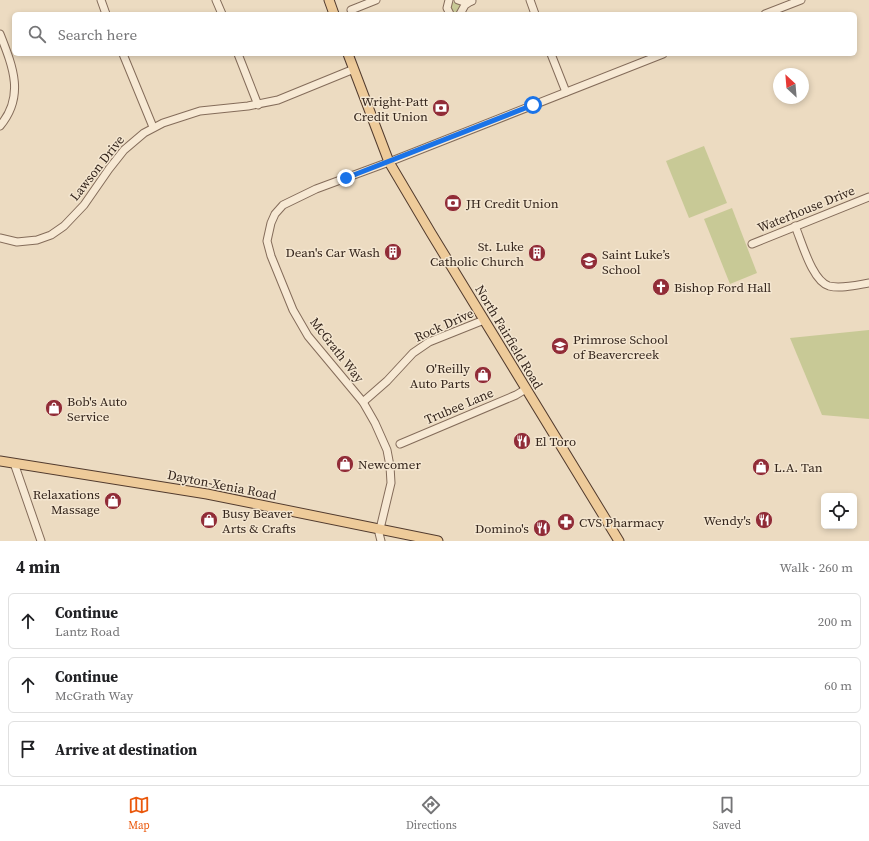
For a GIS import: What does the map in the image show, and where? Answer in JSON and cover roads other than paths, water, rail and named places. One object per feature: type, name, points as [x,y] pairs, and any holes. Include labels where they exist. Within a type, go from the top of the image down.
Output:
[{"type":"main road","points":[[329,0],[333,12]]},
{"type":"main road","name":"North Fairfield Road","points":[[349,56],[389,162],[434,239],[617,539]]},
{"type":"main road","name":"Dayton-Xenia Road","points":[[0,461],[176,489],[438,541]]},
{"type":"street","points":[[101,0],[105,12]]},
{"type":"street","points":[[216,0],[221,12]]},
{"type":"street","points":[[351,10],[376,0]]},
{"type":"street","points":[[448,0],[447,8],[449,12]]},
{"type":"street","points":[[458,0],[464,2],[472,1]]},
{"type":"street","points":[[530,0],[534,12]]},
{"type":"street","points":[[770,12],[801,0]]},
{"type":"street","points":[[461,12],[465,5],[472,1]]},
{"type":"street","points":[[0,34],[13,68],[15,92],[11,110],[0,126]]},
{"type":"street","points":[[123,56],[153,127]]},
{"type":"street","points":[[239,56],[258,105]]},
{"type":"street","points":[[552,56],[566,92]]},
{"type":"street","name":"McGrath Way","points":[[381,541],[379,535],[380,529],[391,483],[387,450],[375,422],[363,402],[308,336],[293,310],[271,256],[267,241],[274,214],[283,205],[316,189],[389,162],[658,56]]},
{"type":"street","name":"Lawson Drive","points":[[0,238],[17,242],[37,240],[51,235],[64,226],[84,205],[124,150],[153,127],[172,119],[200,111],[258,105],[278,100],[354,69]]},
{"type":"street","name":"Waterhouse Drive","points":[[752,244],[869,197]]},
{"type":"street","points":[[796,226],[814,272],[820,281],[826,285],[836,287],[869,283]]},
{"type":"street","name":"Rock Drive","points":[[363,402],[387,381],[413,353],[429,342],[484,320]]},
{"type":"street","name":"Trubee Lane","points":[[400,444],[516,395],[526,389]]},
{"type":"street","points":[[14,463],[42,541]]},
{"type":"place","name":"Wright-Patt Credit Union","points":[[441,108]]},
{"type":"place","name":"JH Credit Union","points":[[453,203]]},
{"type":"place","name":"Dean's Car Wash","points":[[393,252]]},
{"type":"place","name":"St. Luke Catholic Church","points":[[537,253]]},
{"type":"place","name":"Saint Luke’s School","points":[[589,261]]},
{"type":"place","name":"Bishop Ford Hall","points":[[661,287]]},
{"type":"place","name":"Primrose School of Beavercreek","points":[[560,346]]},
{"type":"place","name":"O'Reilly Auto Parts","points":[[483,375]]},
{"type":"place","name":"Bob's Auto Service","points":[[54,408]]},
{"type":"place","name":"El Toro","points":[[522,441]]},
{"type":"place","name":"Newcomer","points":[[345,464]]},
{"type":"place","name":"L.A. Tan","points":[[761,467]]},
{"type":"place","name":"Relaxations Massage","points":[[113,501]]},
{"type":"place","name":"Busy Beaver Arts & Crafts","points":[[209,520]]},
{"type":"place","name":"Wendy's","points":[[764,520]]},
{"type":"place","name":"CVS Pharmacy","points":[[566,522]]},
{"type":"place","name":"Domino's","points":[[542,528]]}]
